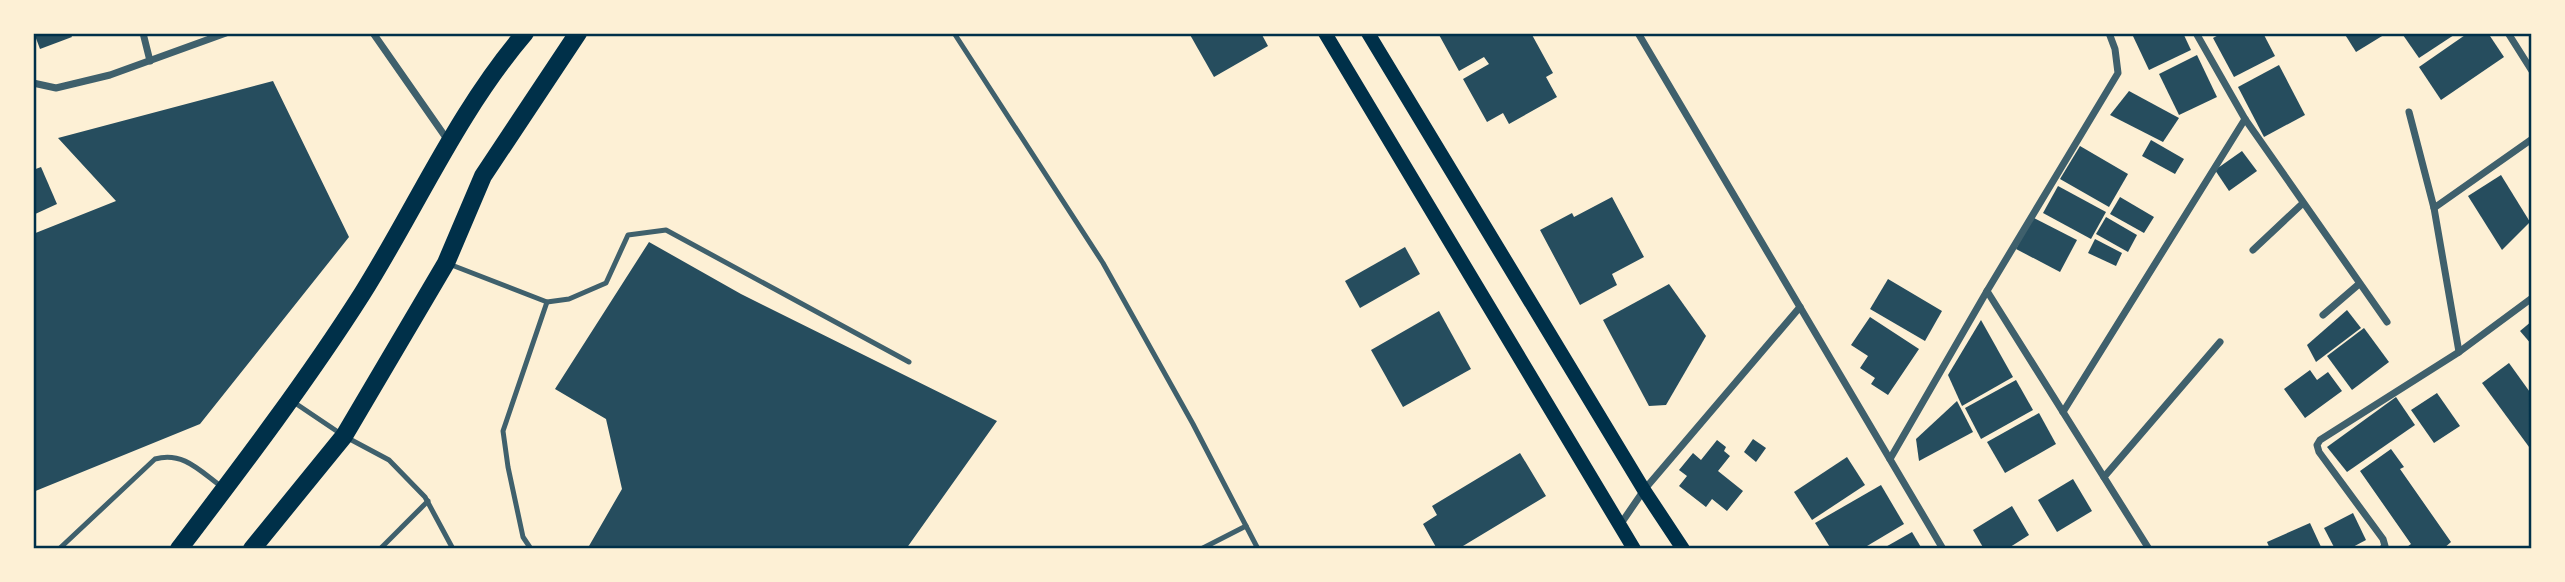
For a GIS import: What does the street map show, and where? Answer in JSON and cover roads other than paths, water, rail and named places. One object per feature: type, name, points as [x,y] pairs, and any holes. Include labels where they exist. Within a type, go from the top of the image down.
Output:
[{"type":"main road","points":[[252,549],[344,436],[446,263],[483,176],[578,33]]},
{"type":"main road","points":[[1325,33],[1634,549]]},
{"type":"main road","points":[[1368,33],[1644,490],[1683,549]]},
{"type":"main road","points":[[179,549],[225,489],[362,294],[450,143],[522,35]]},
{"type":"street","points":[[144,33],[150,61]]},
{"type":"street","points":[[33,83],[56,88],[110,75],[226,33]]},
{"type":"street","points":[[373,33],[450,143]]},
{"type":"street","points":[[1639,33],[1943,549]]},
{"type":"street","points":[[1890,459],[2118,73],[2115,49],[2109,33]]},
{"type":"street","points":[[2196,33],[2245,119],[2387,322]]},
{"type":"street","points":[[2508,33],[2532,71]]},
{"type":"street","points":[[2409,112],[2434,208],[2459,352]]},
{"type":"street","points":[[2063,412],[2245,119]]},
{"type":"street","points":[[2434,208],[2532,139]]},
{"type":"street","points":[[2253,250],[2302,204]]},
{"type":"street","points":[[2323,315],[2360,284]]},
{"type":"street","points":[[1987,291],[2149,549]]},
{"type":"street","points":[[2382,549],[2385,546],[2383,539],[2319,452],[2317,445],[2320,440],[2459,352],[2532,298]]},
{"type":"street","points":[[1620,525],[1644,490],[1800,307]]},
{"type":"street","points":[[2104,477],[2220,342]]},
{"type":"lane","points":[[954,33],[1104,263],[1258,549]]},
{"type":"lane","points":[[446,263],[547,302],[569,299],[606,283],[628,235],[666,230],[909,362]]},
{"type":"lane","points":[[531,549],[523,537],[503,431],[547,302]]},
{"type":"lane","points":[[289,399],[344,436],[388,460],[428,502],[453,549]]},
{"type":"lane","points":[[59,549],[155,459],[167,456],[182,458],[225,489]]},
{"type":"lane","points":[[380,549],[428,502]]},
{"type":"lane","points":[[1201,549],[1246,526]]}]
